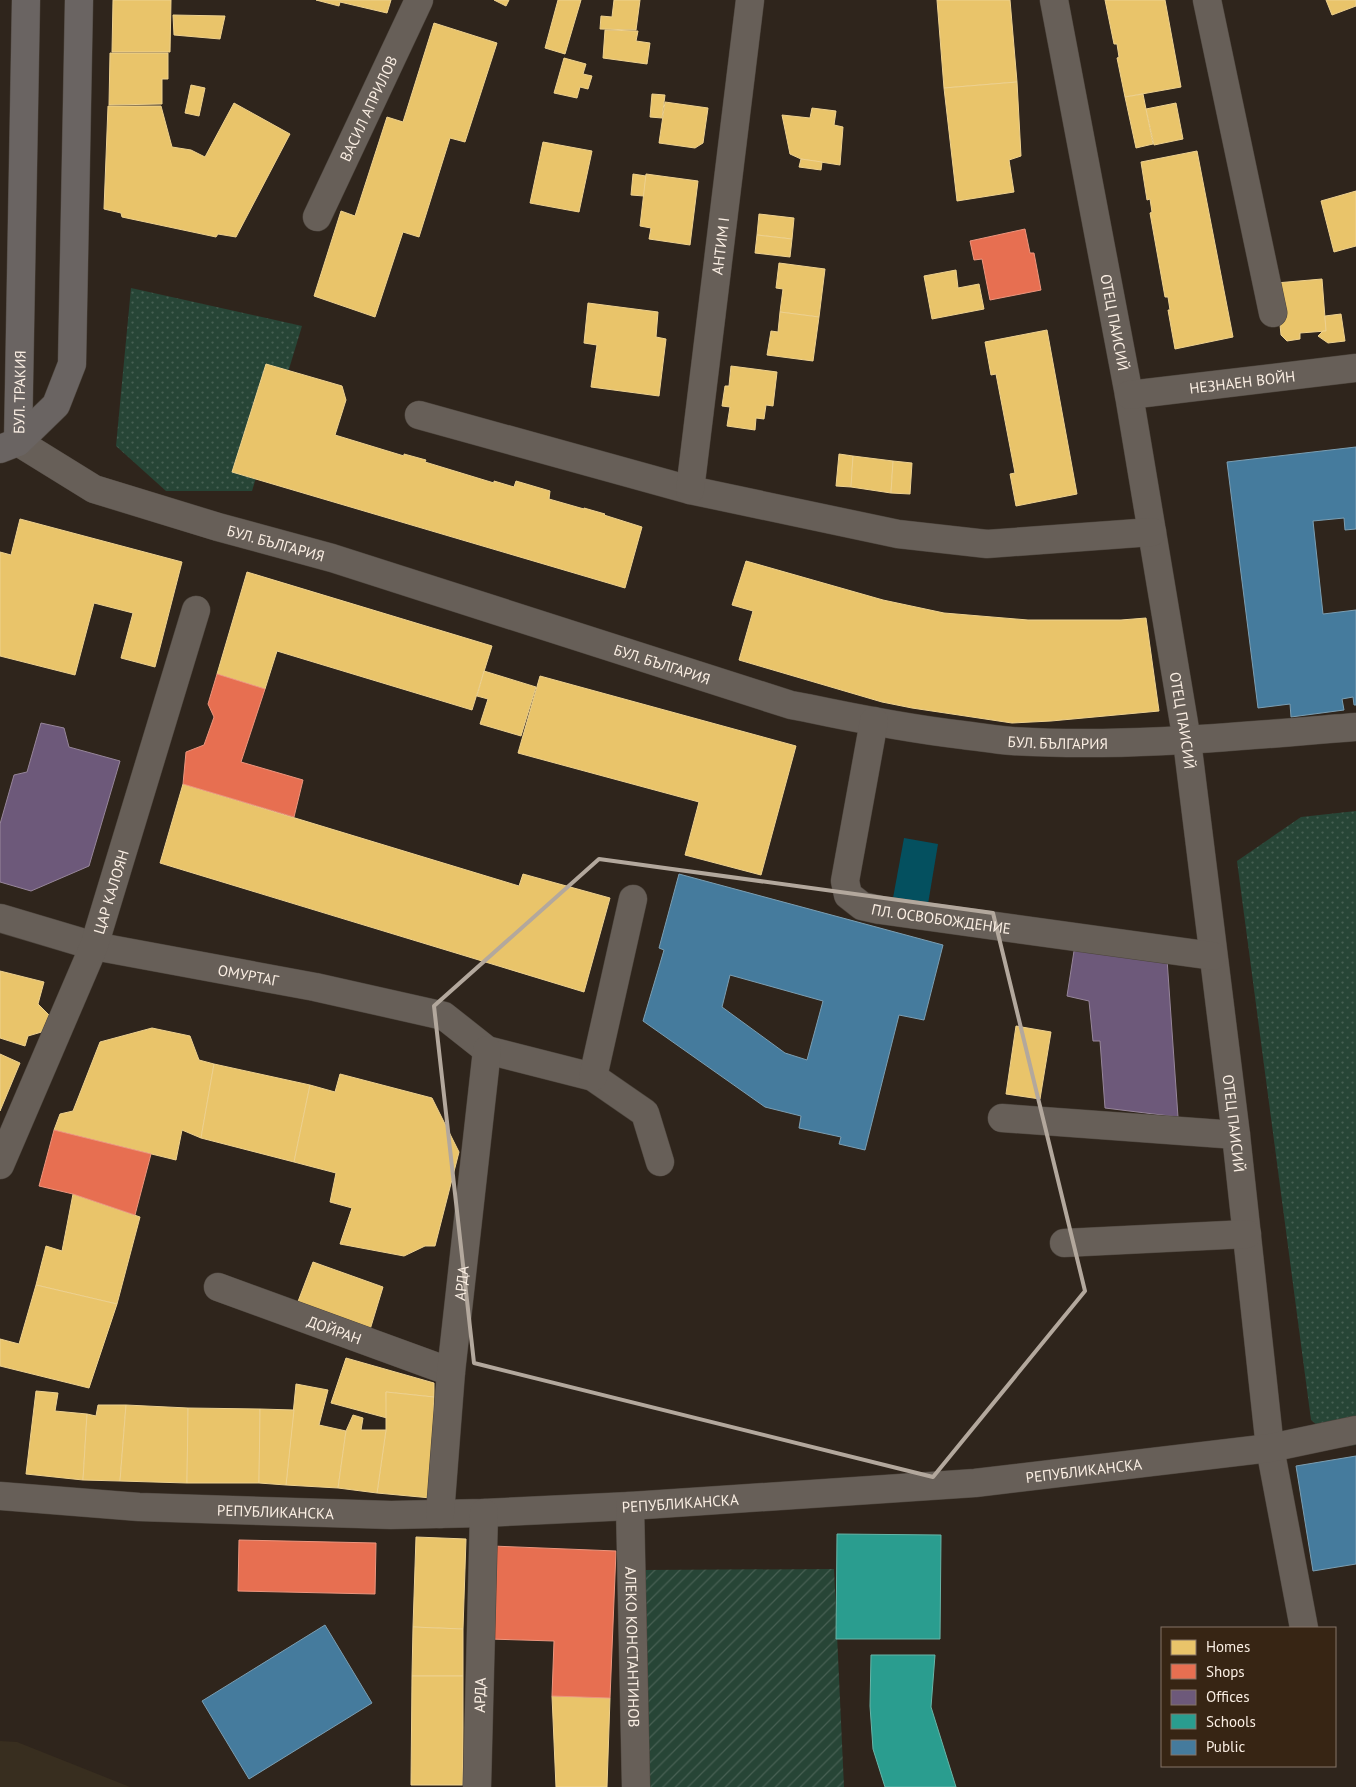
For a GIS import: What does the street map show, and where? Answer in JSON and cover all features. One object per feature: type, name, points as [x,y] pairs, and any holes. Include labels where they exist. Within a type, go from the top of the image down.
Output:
[{"type":"main road","name":"БУЛ. ТРАКИЯ","points":[[9,445],[26,0]]},
{"type":"main road","name":"БУЛ. ТРАКИЯ","points":[[9,445],[56,405],[72,364],[79,0]]},
{"type":"street","name":"ВАСИЛ АПРИЛОВ","points":[[317,217],[419,0]]},
{"type":"street","name":"АНТИМ I","points":[[690,490],[750,0]]},
{"type":"street","name":"ОТЕЦ ПАИСИЙ","points":[[1054,0],[1129,395],[1187,741],[1236,1136],[1270,1448],[1304,1627]]},
{"type":"street","points":[[1207,0],[1273,313]]},
{"type":"street","name":"НЕЗНАЕН ВОЙН","points":[[1129,395],[1356,368]]},
{"type":"street","points":[[419,415],[690,490],[898,534],[987,544],[1152,532]]},
{"type":"street","name":"БУЛ. БЪЛГАРИЯ","points":[[9,445],[94,489],[218,527],[332,558],[791,705],[925,731],[1010,741],[1106,744],[1187,741],[1356,727]]},
{"type":"street","name":"ЦАР КАЛОЯН","points":[[0,1165],[94,946],[196,610]]},
{"type":"street","name":"ПЛ. ОСВОБОЖДЕНИЕ","points":[[874,721],[846,881],[848,895],[862,906],[1214,956]]},
{"type":"street","points":[[593,1077],[633,899]]},
{"type":"street","name":"ОМУРТАГ","points":[[0,918],[94,946],[315,987],[444,1016],[487,1050]]},
{"type":"street","points":[[487,1050],[593,1077],[645,1113],[660,1162]]},
{"type":"street","name":"АРДА","points":[[440,1514],[451,1372],[487,1050]]},
{"type":"street","points":[[1002,1118],[1236,1136]]},
{"type":"street","points":[[1064,1243],[1247,1234]]},
{"type":"street","name":"ДОЙРАН","points":[[218,1287],[451,1372]]},
{"type":"street","name":"РЕПУБЛИКАНСКА","points":[[0,1496],[139,1507],[391,1515],[484,1513],[630,1506],[975,1483],[1270,1448],[1356,1430]]},
{"type":"street","name":"АЛЕКО КОНСТАНТИНОВ","points":[[630,1506],[636,1787]]},
{"type":"street","name":"АРДА","points":[[477,1787],[484,1513]]},
{"type":"highlighted area","points":[[599,859],[993,913],[1085,1291],[933,1477],[474,1363],[434,1006]]},
{"type":"shaded area","points":[[0,1741],[17,1742],[130,1787],[0,1787]]},
{"type":"green space","points":[[131,288],[302,326],[252,491],[166,491],[116,446]]},
{"type":"green space","points":[[1356,811],[1356,1445],[1343,1447],[1311,1420],[1237,861],[1301,817]]},
{"type":"green space","points":[[834,1569],[844,1787],[648,1787],[643,1570]]},
{"type":"water","points":[[904,838],[938,844],[928,904],[893,898]]},
{"type":"building: Homes","points":[[113,0],[171,0],[170,52],[112,52]]},
{"type":"building: Homes","points":[[316,0],[391,0],[387,13],[340,2],[339,6]]},
{"type":"building: Homes","points":[[494,0],[509,0],[506,6]]},
{"type":"building: Homes","points":[[558,0],[581,0],[565,54],[545,48]]},
{"type":"building: Homes","points":[[614,0],[640,0],[636,30],[600,29],[601,16],[612,17]]},
{"type":"building: Homes","points":[[937,0],[1010,0],[1017,82],[944,88]]},
{"type":"building: Homes","points":[[1105,0],[1165,0],[1181,87],[1125,97],[1117,58],[1119,57],[1117,44],[1114,44]]},
{"type":"building: Homes","points":[[1326,0],[1356,0],[1356,6],[1332,15]]},
{"type":"building: Homes","points":[[173,15],[225,16],[220,39],[174,35]]},
{"type":"building: Homes","points":[[434,23],[497,43],[465,142],[450,138],[419,237],[403,232],[375,317],[314,296],[341,211],[355,216],[387,117],[403,122]]},
{"type":"building: Homes","points":[[605,30],[638,31],[636,41],[650,43],[647,64],[603,58]]},
{"type":"building: Homes","points":[[110,53],[168,53],[168,79],[162,79],[162,104],[109,105]]},
{"type":"building: Homes","points":[[564,58],[586,64],[583,74],[592,76],[588,89],[580,87],[577,98],[554,93]]},
{"type":"building: Homes","points":[[1017,82],[1021,156],[1009,160],[1014,192],[957,201],[944,88]]},
{"type":"building: Homes","points":[[191,85],[205,88],[199,116],[185,113]]},
{"type":"building: Homes","points":[[652,94],[665,95],[662,118],[650,117]]},
{"type":"building: Homes","points":[[1143,94],[1153,144],[1136,148],[1125,97]]},
{"type":"building: Homes","points":[[665,102],[708,108],[703,143],[695,148],[659,143]]},
{"type":"building: Homes","points":[[234,103],[290,134],[236,237],[218,234],[216,237],[122,217],[121,213],[104,209],[108,106],[161,106],[172,147],[191,150],[205,157]]},
{"type":"building: Homes","points":[[1176,103],[1183,139],[1154,145],[1146,109]]},
{"type":"building: Homes","points":[[812,108],[836,111],[834,125],[843,127],[840,165],[801,159],[790,154],[782,115],[810,118]]},
{"type":"building: Homes","points":[[543,142],[592,151],[579,212],[530,203]]},
{"type":"building: Homes","points":[[1197,151],[1233,337],[1175,349],[1168,310],[1170,310],[1168,297],[1165,297],[1150,213],[1152,212],[1150,199],[1147,200],[1141,162]]},
{"type":"building: Homes","points":[[801,159],[822,162],[821,170],[799,167]]},
{"type":"building: Homes","points":[[633,174],[646,176],[644,196],[631,195]]},
{"type":"building: Homes","points":[[646,174],[698,181],[690,245],[649,239],[651,228],[640,226]]},
{"type":"building: Homes","points":[[1356,191],[1356,246],[1334,252],[1321,201]]},
{"type":"building: Homes","points":[[759,214],[794,218],[792,239],[757,235]]},
{"type":"building: Homes","points":[[757,235],[792,239],[790,257],[755,253]]},
{"type":"building: Homes","points":[[779,263],[825,269],[819,317],[780,312],[783,289],[776,288]]},
{"type":"building: Homes","points":[[956,270],[958,288],[979,284],[984,309],[932,319],[924,276]]},
{"type":"building: Homes","points":[[1322,279],[1326,331],[1300,333],[1300,339],[1287,341],[1281,335],[1276,283]]},
{"type":"building: Homes","points":[[588,303],[658,312],[656,337],[666,339],[659,396],[591,387],[597,345],[584,343]]},
{"type":"building: Homes","points":[[780,312],[819,317],[813,361],[767,355],[771,331],[778,332]]},
{"type":"building: Homes","points":[[1341,314],[1345,341],[1328,343],[1318,336],[1323,331],[1326,331],[1325,316]]},
{"type":"building: Homes","points":[[1047,330],[1077,494],[1016,506],[1010,474],[1015,473],[996,374],[991,375],[985,342]]},
{"type":"building: Homes","points":[[266,364],[342,386],[346,400],[335,435],[404,456],[404,454],[426,460],[425,462],[494,483],[494,481],[514,487],[516,481],[550,491],[549,499],[605,514],[642,527],[625,588],[232,472]]},
{"type":"building: Homes","points":[[731,366],[777,372],[773,406],[766,405],[764,419],[756,418],[755,430],[727,426],[730,407],[722,406],[725,386],[729,386]]},
{"type":"building: Homes","points":[[839,454],[853,456],[851,487],[836,486]]},
{"type":"building: Homes","points":[[853,456],[893,461],[891,493],[851,487]]},
{"type":"building: Homes","points":[[893,461],[912,463],[910,494],[891,493]]},
{"type":"building: Homes","points":[[20,519],[182,562],[155,667],[121,658],[133,613],[94,603],[75,675],[0,656],[0,552],[11,555]]},
{"type":"building: Homes","points":[[746,561],[883,600],[944,613],[1028,620],[1121,620],[1146,618],[1159,711],[1012,723],[882,702],[739,660],[753,611],[732,605]]},
{"type":"building: Homes","points":[[247,572],[492,646],[472,710],[277,651],[265,689],[217,674]]},
{"type":"building: Homes","points":[[484,671],[536,687],[521,736],[480,724],[488,699],[477,696]]},
{"type":"building: Homes","points":[[540,676],[796,746],[761,875],[685,855],[699,802],[518,753]]},
{"type":"building: Homes","points":[[183,784],[519,886],[523,874],[610,898],[584,992],[160,863]]},
{"type":"building: Homes","points":[[0,971],[44,982],[38,1004],[49,1015],[45,1031],[28,1036],[25,1046],[0,1038]]},
{"type":"building: Homes","points":[[1016,1026],[1051,1032],[1040,1099],[1006,1094]]},
{"type":"building: Homes","points":[[152,1028],[190,1036],[199,1060],[214,1064],[201,1138],[182,1130],[176,1160],[54,1130],[60,1114],[73,1111],[100,1042]]},
{"type":"building: Homes","points":[[0,1054],[20,1063],[0,1111]]},
{"type":"building: Homes","points":[[214,1064],[310,1085],[294,1162],[201,1138]]},
{"type":"building: Homes","points":[[340,1074],[432,1098],[459,1152],[435,1246],[425,1246],[404,1256],[340,1244],[352,1208],[330,1202],[336,1173],[294,1162],[310,1085],[335,1092]]},
{"type":"building: Homes","points":[[73,1194],[140,1217],[117,1304],[36,1285],[46,1246],[62,1251]]},
{"type":"building: Homes","points":[[313,1262],[383,1287],[369,1333],[294,1312]]},
{"type":"building: Homes","points":[[36,1285],[117,1304],[89,1388],[0,1366],[0,1339],[19,1344]]},
{"type":"building: Homes","points":[[346,1358],[434,1383],[434,1397],[386,1392],[387,1418],[331,1403]]},
{"type":"building: Homes","points":[[296,1384],[328,1390],[319,1425],[346,1431],[338,1488],[286,1485]]},
{"type":"building: Homes","points":[[36,1391],[58,1393],[55,1411],[87,1414],[83,1480],[26,1474]]},
{"type":"building: Homes","points":[[386,1392],[434,1397],[431,1498],[377,1493],[386,1430]]},
{"type":"building: Homes","points":[[98,1405],[126,1405],[120,1481],[83,1480],[87,1414],[96,1416]]},
{"type":"building: Homes","points":[[126,1405],[188,1408],[187,1483],[120,1481]]},
{"type":"building: Homes","points":[[188,1408],[260,1409],[259,1483],[187,1483]]},
{"type":"building: Homes","points":[[260,1409],[294,1410],[286,1485],[259,1483]]},
{"type":"building: Homes","points":[[353,1415],[363,1418],[361,1430],[386,1430],[377,1493],[338,1488],[346,1431]]},
{"type":"building: Homes","points":[[416,1537],[466,1539],[463,1629],[413,1627]]},
{"type":"building: Homes","points":[[413,1627],[463,1629],[463,1676],[412,1676]]},
{"type":"building: Homes","points":[[412,1676],[463,1676],[463,1785],[411,1785]]},
{"type":"building: Homes","points":[[552,1696],[610,1698],[607,1787],[556,1787]]},
{"type":"building: Shops","points":[[1025,229],[1030,253],[1034,253],[1041,290],[990,300],[982,259],[974,260],[970,241]]},
{"type":"building: Shops","points":[[217,674],[265,689],[241,762],[303,780],[294,817],[183,784],[186,752],[204,745],[214,717],[208,704]]},
{"type":"building: Shops","points":[[54,1130],[151,1154],[135,1215],[73,1194],[39,1186]]},
{"type":"building: Shops","points":[[239,1540],[376,1543],[375,1594],[238,1591]]},
{"type":"building: Shops","points":[[492,1546],[616,1551],[610,1698],[552,1696],[554,1641],[489,1639]]},
{"type":"building: Offices","points":[[41,723],[64,728],[69,747],[120,761],[89,866],[31,891],[0,882],[0,824],[14,775],[27,772]]},
{"type":"building: Offices","points":[[1074,951],[1167,959],[1178,1117],[1105,1108],[1100,1041],[1093,1041],[1089,1001],[1067,996]]},
{"type":"building: Schools","points":[[837,1534],[941,1535],[940,1639],[836,1639]]},
{"type":"building: Schools","points":[[871,1655],[935,1655],[931,1707],[956,1787],[885,1787],[873,1749],[870,1706]]},
{"type":"building: Public","points":[[1356,447],[1356,529],[1345,530],[1344,518],[1313,521],[1323,614],[1356,610],[1356,705],[1354,705],[1353,697],[1342,699],[1344,710],[1291,717],[1290,704],[1258,708],[1227,462]]},
{"type":"building: Public","points":[[679,874],[943,945],[924,1020],[899,1015],[865,1150],[839,1144],[841,1137],[799,1128],[801,1116],[765,1107],[643,1021],[664,950],[659,948]],"holes":[[[730,975],[823,1001],[807,1060],[785,1053],[722,1007]]]},
{"type":"building: Public","points":[[1356,1456],[1356,1564],[1313,1571],[1296,1466]]},
{"type":"building: Public","points":[[325,1625],[372,1703],[249,1779],[202,1701]]}]
